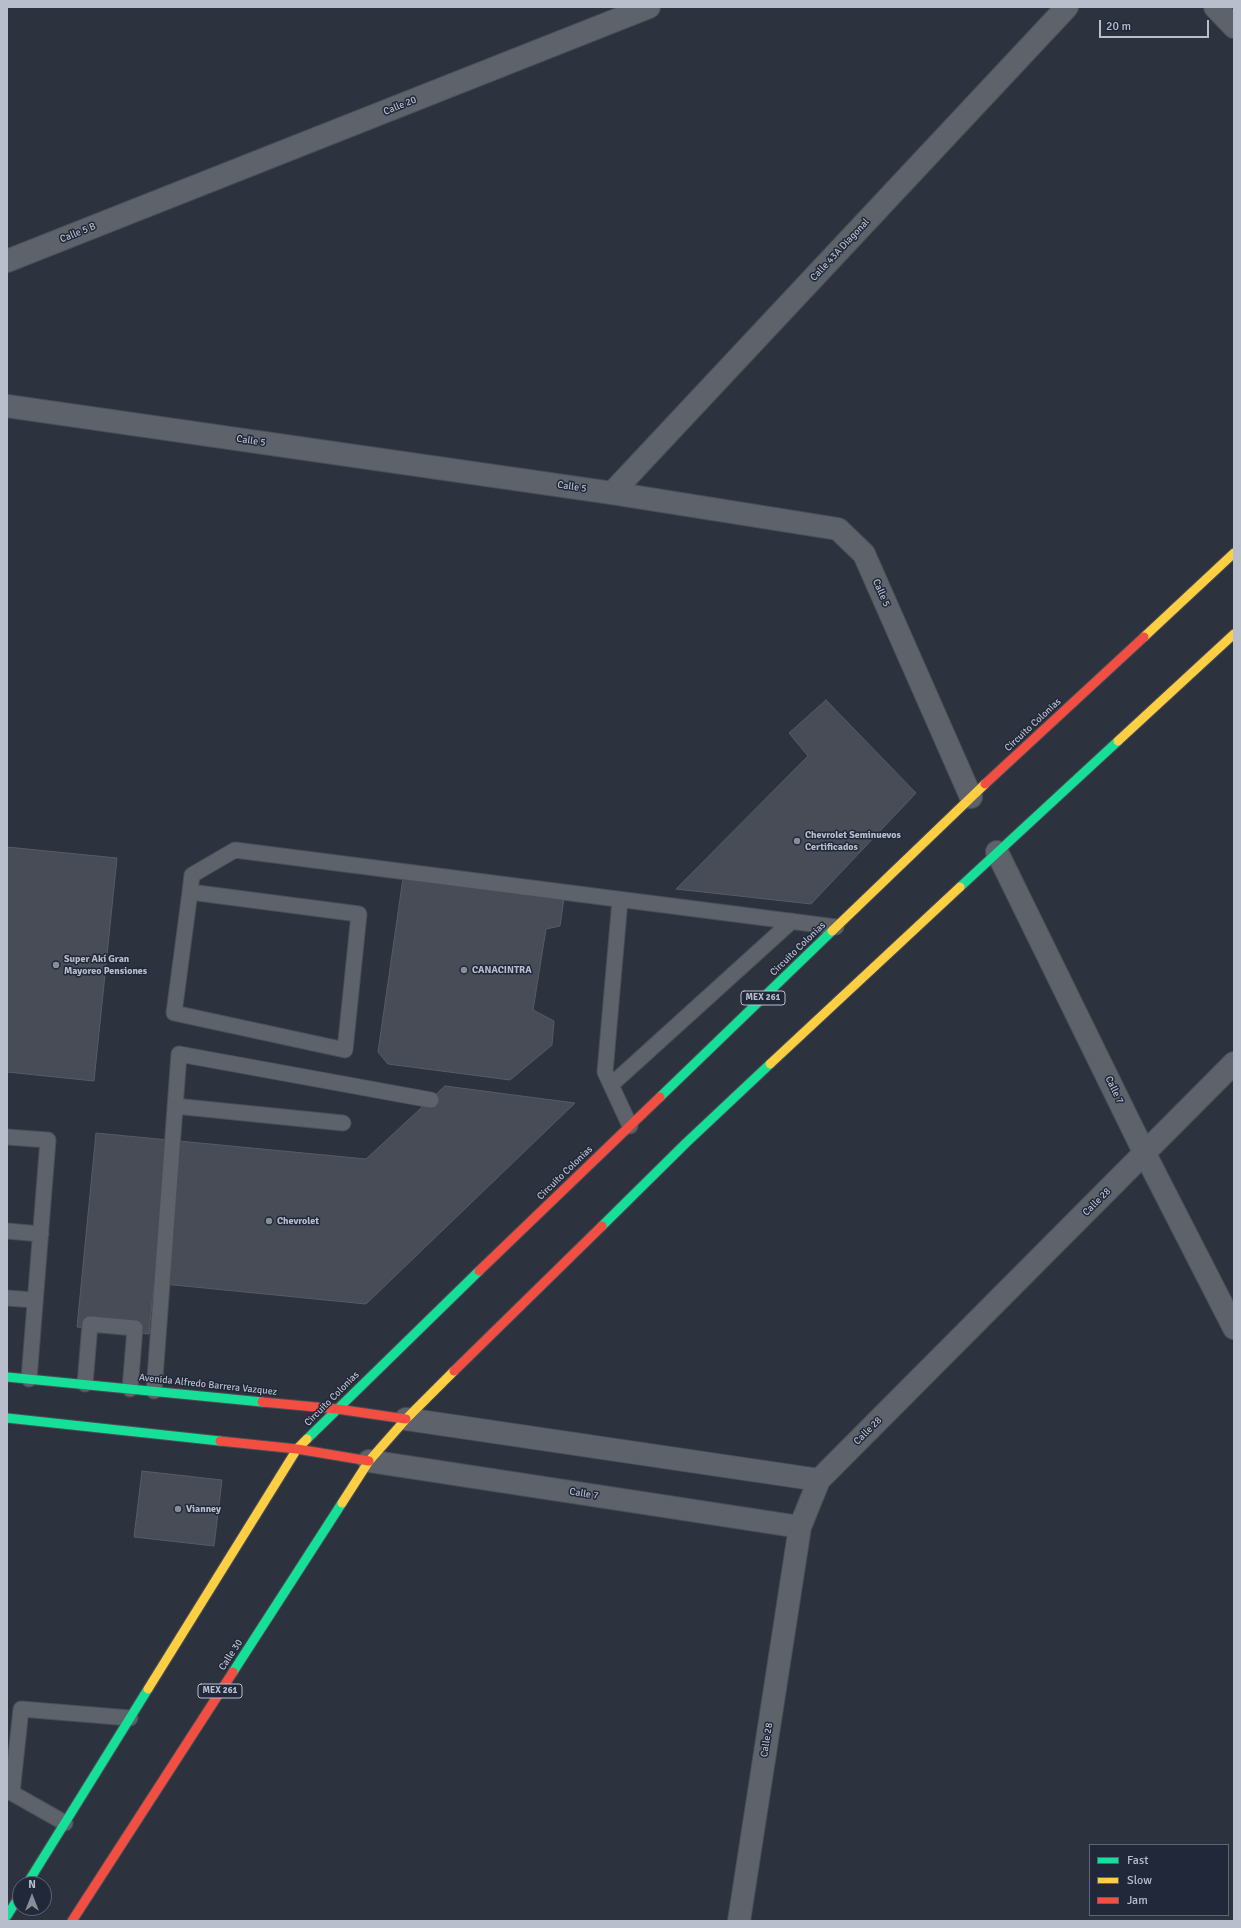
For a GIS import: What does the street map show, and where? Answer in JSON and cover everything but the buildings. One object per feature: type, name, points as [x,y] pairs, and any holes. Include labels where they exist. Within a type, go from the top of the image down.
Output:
[{"type":"main road","name":"Circuito Colonias","points":[[297,1449],[971,797],[1234,553]]},
{"type":"main road","name":"MEX 261","points":[[368,1461],[406,1419],[686,1144],[996,852],[1234,634]]},
{"type":"main road","name":"Avenida Alfredo Barrera Vazquez","points":[[7,1377],[337,1409],[406,1419]]},
{"type":"main road","points":[[7,1418],[297,1449],[368,1461]]},
{"type":"main road","name":"MEX 261","points":[[32,1876],[297,1449]]},
{"type":"main road","name":"Calle 30","points":[[72,1921],[368,1461]]},
{"type":"street","name":"Calle 20","points":[[150,205],[649,7]]},
{"type":"street","name":"Calle 43A Diagonal","points":[[612,493],[1067,7]]},
{"type":"street","points":[[1215,7],[1234,27]]},
{"type":"street","name":"Calle 5 B","points":[[7,261],[150,205]]},
{"type":"street","name":"Calle 5","points":[[7,406],[612,493],[838,529],[864,554],[971,797]]},
{"type":"street","name":"Calle 7","points":[[996,852],[1145,1154],[1234,1328]]},
{"type":"street","name":"Calle 28","points":[[738,1921],[800,1527],[819,1480],[1234,1063]]},
{"type":"street","points":[[406,1419],[819,1480]]},
{"type":"street","name":"Calle 7","points":[[368,1461],[800,1527]]},
{"type":"lane","points":[[190,892],[359,914],[345,1050],[174,1013],[192,875],[235,850],[836,927]]},
{"type":"lane","points":[[620,900],[605,1072],[630,1126]]},
{"type":"lane","points":[[611,1085],[792,921]]},
{"type":"lane","points":[[154,1391],[179,1054],[431,1100]]},
{"type":"lane","points":[[175,1106],[343,1123]]},
{"type":"lane","points":[[7,1137],[48,1140],[29,1379]]},
{"type":"lane","points":[[7,1231],[41,1234]]},
{"type":"lane","points":[[7,1298],[35,1300]]},
{"type":"lane","points":[[85,1384],[90,1324],[135,1328],[130,1389]]},
{"type":"lane","points":[[65,1822],[12,1793],[21,1709],[130,1718]]},
{"type":"traffic: fast","points":[[960,887],[1118,741]]},
{"type":"traffic: fast","points":[[660,1097],[832,931]]},
{"type":"traffic: fast","points":[[602,1226],[686,1143],[770,1064]]},
{"type":"traffic: fast","points":[[307,1439],[479,1271]]},
{"type":"traffic: fast","points":[[7,1377],[262,1402]]},
{"type":"traffic: fast","points":[[7,1418],[220,1441]]},
{"type":"traffic: fast","points":[[233,1672],[342,1503]]},
{"type":"traffic: fast","points":[[32,1876],[148,1689]]},
{"type":"traffic: fast","points":[[7,1916],[12,1908]]},
{"type":"traffic: slow","points":[[1144,637],[1234,553]]},
{"type":"traffic: slow","points":[[1118,741],[1234,634]]},
{"type":"traffic: slow","points":[[832,931],[985,784]]},
{"type":"traffic: slow","points":[[770,1064],[960,887]]},
{"type":"traffic: slow","points":[[342,1503],[369,1461],[406,1419],[454,1371]]},
{"type":"traffic: slow","points":[[148,1689],[297,1449],[307,1439]]},
{"type":"traffic: jam","points":[[985,784],[1144,637]]},
{"type":"traffic: jam","points":[[479,1271],[660,1097]]},
{"type":"traffic: jam","points":[[454,1371],[602,1226]]},
{"type":"traffic: jam","points":[[262,1402],[337,1409],[406,1419]]},
{"type":"traffic: jam","points":[[220,1441],[297,1449],[369,1461]]},
{"type":"traffic: jam","points":[[72,1921],[233,1672]]},
{"type":"place","name":"Chevrolet Seminuevos Certificados","points":[[797,841]]},
{"type":"place","name":"Super Akí Gran Mayoreo Pensiones","points":[[56,965]]},
{"type":"place","name":"CANACINTRA","points":[[464,970]]},
{"type":"place","name":"Chevrolet","points":[[269,1221]]},
{"type":"place","name":"Vianney","points":[[178,1509]]}]
